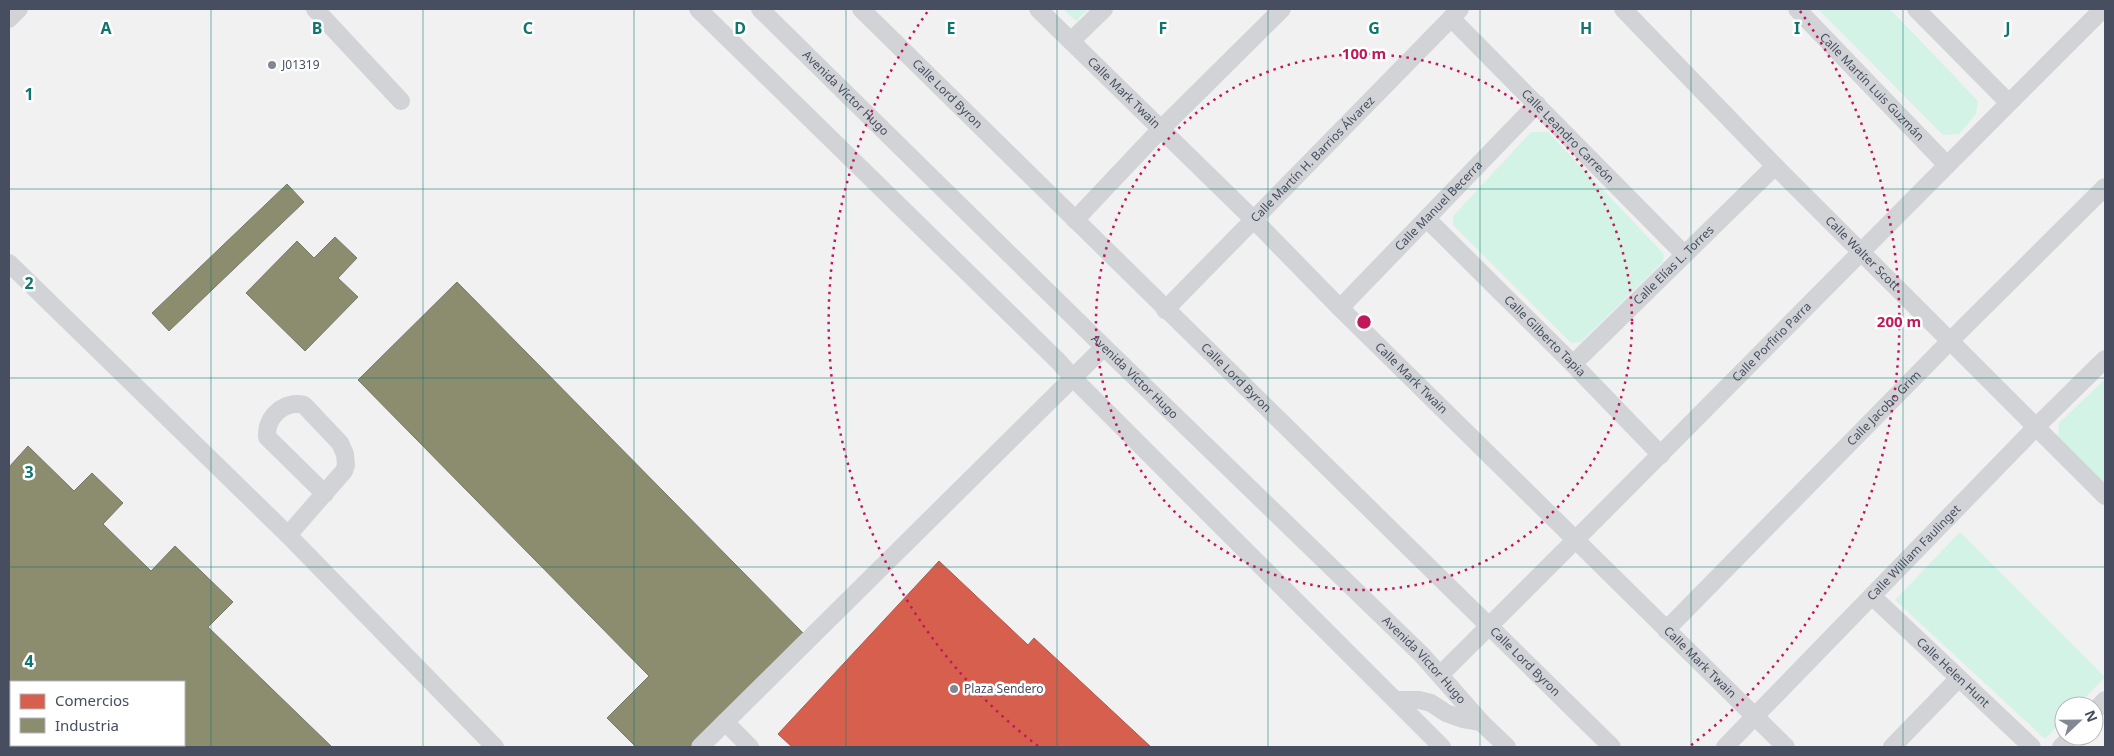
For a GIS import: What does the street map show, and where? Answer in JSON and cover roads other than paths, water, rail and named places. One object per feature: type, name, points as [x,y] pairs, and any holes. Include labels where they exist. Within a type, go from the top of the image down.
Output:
[{"type":"street","points":[[9,19],[19,9]]},
{"type":"street","points":[[314,9],[401,101]]},
{"type":"street","points":[[698,9],[1052,356],[1442,747]]},
{"type":"street","name":"Avenida Víctor Hugo","points":[[760,9],[1104,347],[1422,655],[1481,722],[1507,747]]},
{"type":"street","name":"Calle Lord Byron","points":[[861,9],[1165,310],[1612,747]]},
{"type":"street","name":"Calle Mark Twain","points":[[1038,9],[1254,220],[1340,308],[1786,747]]},
{"type":"street","points":[[1071,41],[1104,9]]},
{"type":"street","points":[[1075,220],[1160,130],[1282,9]]},
{"type":"street","name":"Calle Walter Scott","points":[[1623,9],[1949,342],[2037,426],[2105,496]]},
{"type":"street","name":"Calle Martín Luis Guzmán","points":[[1797,9],[1947,165]]},
{"type":"street","points":[[1916,9],[2008,102]]},
{"type":"street","name":"Calle Leandro Carreón","points":[[1456,13],[1538,104],[1684,254]]},
{"type":"street","name":"Calle Martín H. Barrios Álvarez","points":[[1165,310],[1456,13]]},
{"type":"street","name":"Calle Porfirio Parra","points":[[1440,675],[1661,455],[2008,102],[2097,16]]},
{"type":"street","name":"Calle Manuel Becerra","points":[[1340,308],[1538,104]]},
{"type":"street","name":"Calle Elías L. Torres","points":[[1573,364],[1775,166]]},
{"type":"street","name":"Calle Jacobo Grim","points":[[1666,630],[1949,342],[2105,187]]},
{"type":"street","name":"Calle Gilberto Tapia","points":[[1427,220],[1573,364],[1661,455]]},
{"type":"street","points":[[9,263],[288,535],[495,747]]},
{"type":"street","points":[[700,747],[1104,347]]},
{"type":"street","name":"Calle William Faulinget","points":[[1725,747],[1756,718],[2037,426],[2105,359]]},
{"type":"street","points":[[288,535],[344,472],[344,454],[340,443],[304,405],[290,404],[280,409],[270,420],[266,429],[267,436],[324,494]]},
{"type":"street","name":"Calle Helen Hunt","points":[[1873,597],[2032,747]]},
{"type":"street","points":[[1892,747],[1958,678]]},
{"type":"street","points":[[1395,700],[1419,700],[1431,703],[1446,713],[1463,719],[1481,722]]},
{"type":"street","points":[[725,722],[750,747]]},
{"type":"place","name":"J01319","points":[[272,65]]},
{"type":"place","name":"Plaza Sendero","points":[[954,689]]}]
